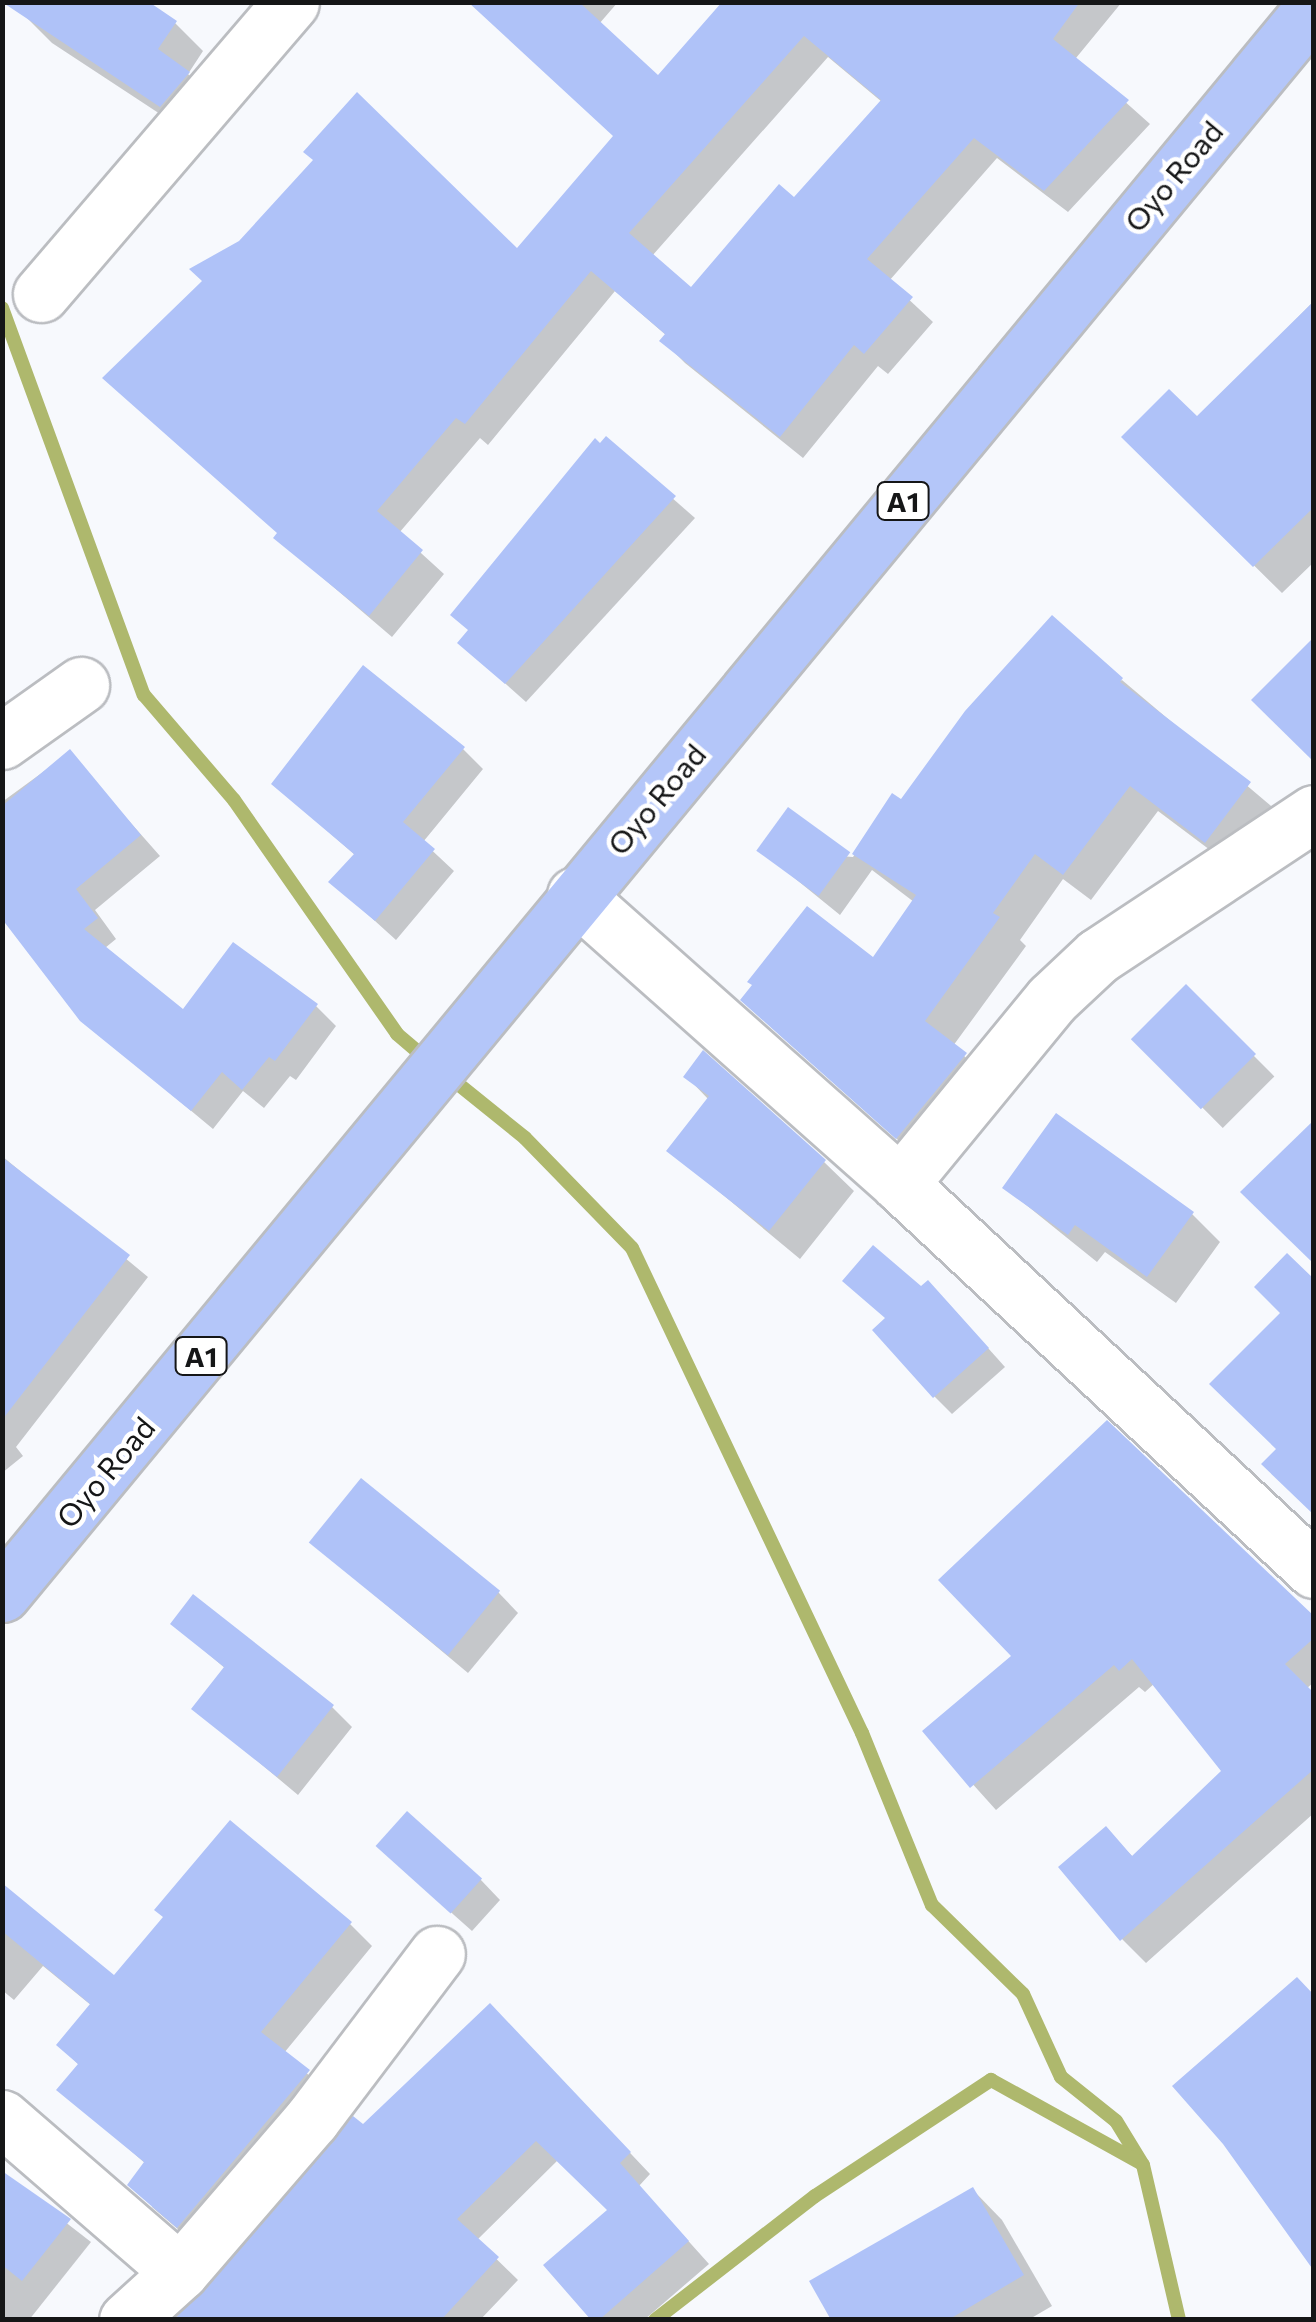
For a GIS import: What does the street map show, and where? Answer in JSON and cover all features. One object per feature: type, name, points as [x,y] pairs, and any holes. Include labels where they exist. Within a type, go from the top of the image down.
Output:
[{"type":"highway","name":"Oyo Road","points":[[2,1594],[400,1118],[576,896],[1314,6]]},
{"type":"street","points":[[41,294],[292,2]]},
{"type":"street","points":[[2,741],[81,684]]},
{"type":"street","points":[[900,1184],[1052,999],[1098,956],[1314,813]]},
{"type":"street","points":[[576,896],[900,1184],[1314,1570]]},
{"type":"street","points":[[127,2320],[180,2272],[312,2119],[438,1954]]},
{"type":"street","points":[[2,2118],[180,2272]]},
{"type":"building","points":[[2,2],[149,2],[177,21],[158,49],[190,72],[160,107]]},
{"type":"building","points":[[468,2],[579,2],[658,75],[722,2],[1080,2],[1053,39],[1129,100],[1044,191],[974,138],[867,259],[913,297],[864,354],[854,345],[780,437],[659,341],[665,334],[591,271],[465,424],[456,418],[377,511],[423,550],[369,616],[273,538],[277,533],[102,378],[202,281],[189,269],[239,241],[313,160],[303,152],[357,92],[517,248],[613,136]],"holes":[[[804,36],[881,100],[794,197],[779,184],[691,287],[629,233]]]},
{"type":"building","points":[[1314,301],[1314,507],[1253,567],[1121,437],[1169,389],[1197,416]]},
{"type":"building","points":[[606,436],[676,496],[505,684],[457,643],[468,630],[450,615],[595,438],[600,443]]},
{"type":"building","points":[[1052,615],[1123,678],[1120,682],[1251,782],[1205,843],[1130,786],[1063,875],[1035,854],[993,913],[1000,917],[925,1021],[967,1053],[896,1139],[740,1000],[752,985],[747,982],[807,906],[873,957],[916,895],[852,854],[892,793],[901,799],[965,711]]},
{"type":"building","points":[[1314,637],[1314,762],[1251,700]]},
{"type":"building","points":[[363,665],[465,747],[403,822],[435,849],[375,921],[328,882],[354,854],[271,784]]},
{"type":"building","points":[[70,749],[141,835],[76,889],[98,918],[84,929],[183,1009],[233,942],[318,1004],[275,1061],[269,1057],[242,1090],[222,1072],[191,1111],[80,1021],[2,919],[2,806]]},
{"type":"building","points":[[788,807],[850,852],[819,896],[756,851]]},
{"type":"building","points":[[1186,984],[1256,1054],[1201,1109],[1131,1039]]},
{"type":"building","points":[[703,1050],[826,1160],[769,1231],[666,1151],[709,1096],[683,1077]]},
{"type":"building","points":[[1056,1113],[1194,1212],[1147,1277],[1075,1225],[1068,1235],[1002,1188]]},
{"type":"building","points":[[1314,1120],[1314,1264],[1240,1192]]},
{"type":"building","points":[[2,1157],[130,1255],[2,1420]]},
{"type":"building","points":[[873,1245],[921,1286],[928,1280],[989,1348],[933,1398],[872,1330],[885,1318],[842,1281]]},
{"type":"building","points":[[1287,1253],[1314,1279],[1314,1515],[1261,1464],[1276,1449],[1209,1384],[1280,1313],[1254,1287]]},
{"type":"building","points":[[1107,1420],[1314,1616],[1314,1638],[1285,1664],[1314,1693],[1314,1769],[1120,1941],[1058,1867],[1106,1826],[1132,1856],[1221,1771],[1132,1659],[1119,1671],[1114,1665],[970,1788],[922,1731],[1011,1656],[938,1580]]},
{"type":"building","points":[[361,1478],[500,1591],[448,1655],[309,1543]]},
{"type":"building","points":[[193,1594],[334,1705],[277,1777],[191,1709],[224,1667],[170,1624]]},
{"type":"building","points":[[407,1811],[482,1879],[451,1914],[376,1846]]},
{"type":"building","points":[[230,1820],[352,1922],[261,2032],[310,2070],[177,2228],[127,2185],[144,2162],[56,2090],[78,2064],[56,2045],[90,2004],[2,1931],[2,1883],[114,1975],[163,1917],[154,1910]]},
{"type":"building","points":[[1297,1977],[1314,1995],[1314,2271],[1223,2144],[1172,2086]]},
{"type":"building","points":[[490,2003],[631,2152],[620,2163],[689,2241],[599,2320],[591,2320],[543,2265],[607,2210],[536,2141],[457,2219],[499,2257],[441,2320],[174,2320],[353,2116],[363,2124]]},
{"type":"building","points":[[2,2171],[71,2219],[22,2281],[2,2265]]},
{"type":"building","points":[[973,2187],[1024,2275],[948,2320],[831,2320],[809,2281]]},
{"type":"waterway","points":[[2,308],[144,695],[234,800],[397,1034],[430,1062]]},
{"type":"waterway","points":[[447,1075],[525,1138],[632,1248],[862,1733],[932,1905],[1023,1994],[1061,2077],[1116,2121],[1143,2165],[1179,2320]]},
{"type":"waterway","points":[[655,2320],[815,2196],[991,2080],[1141,2163]]}]
